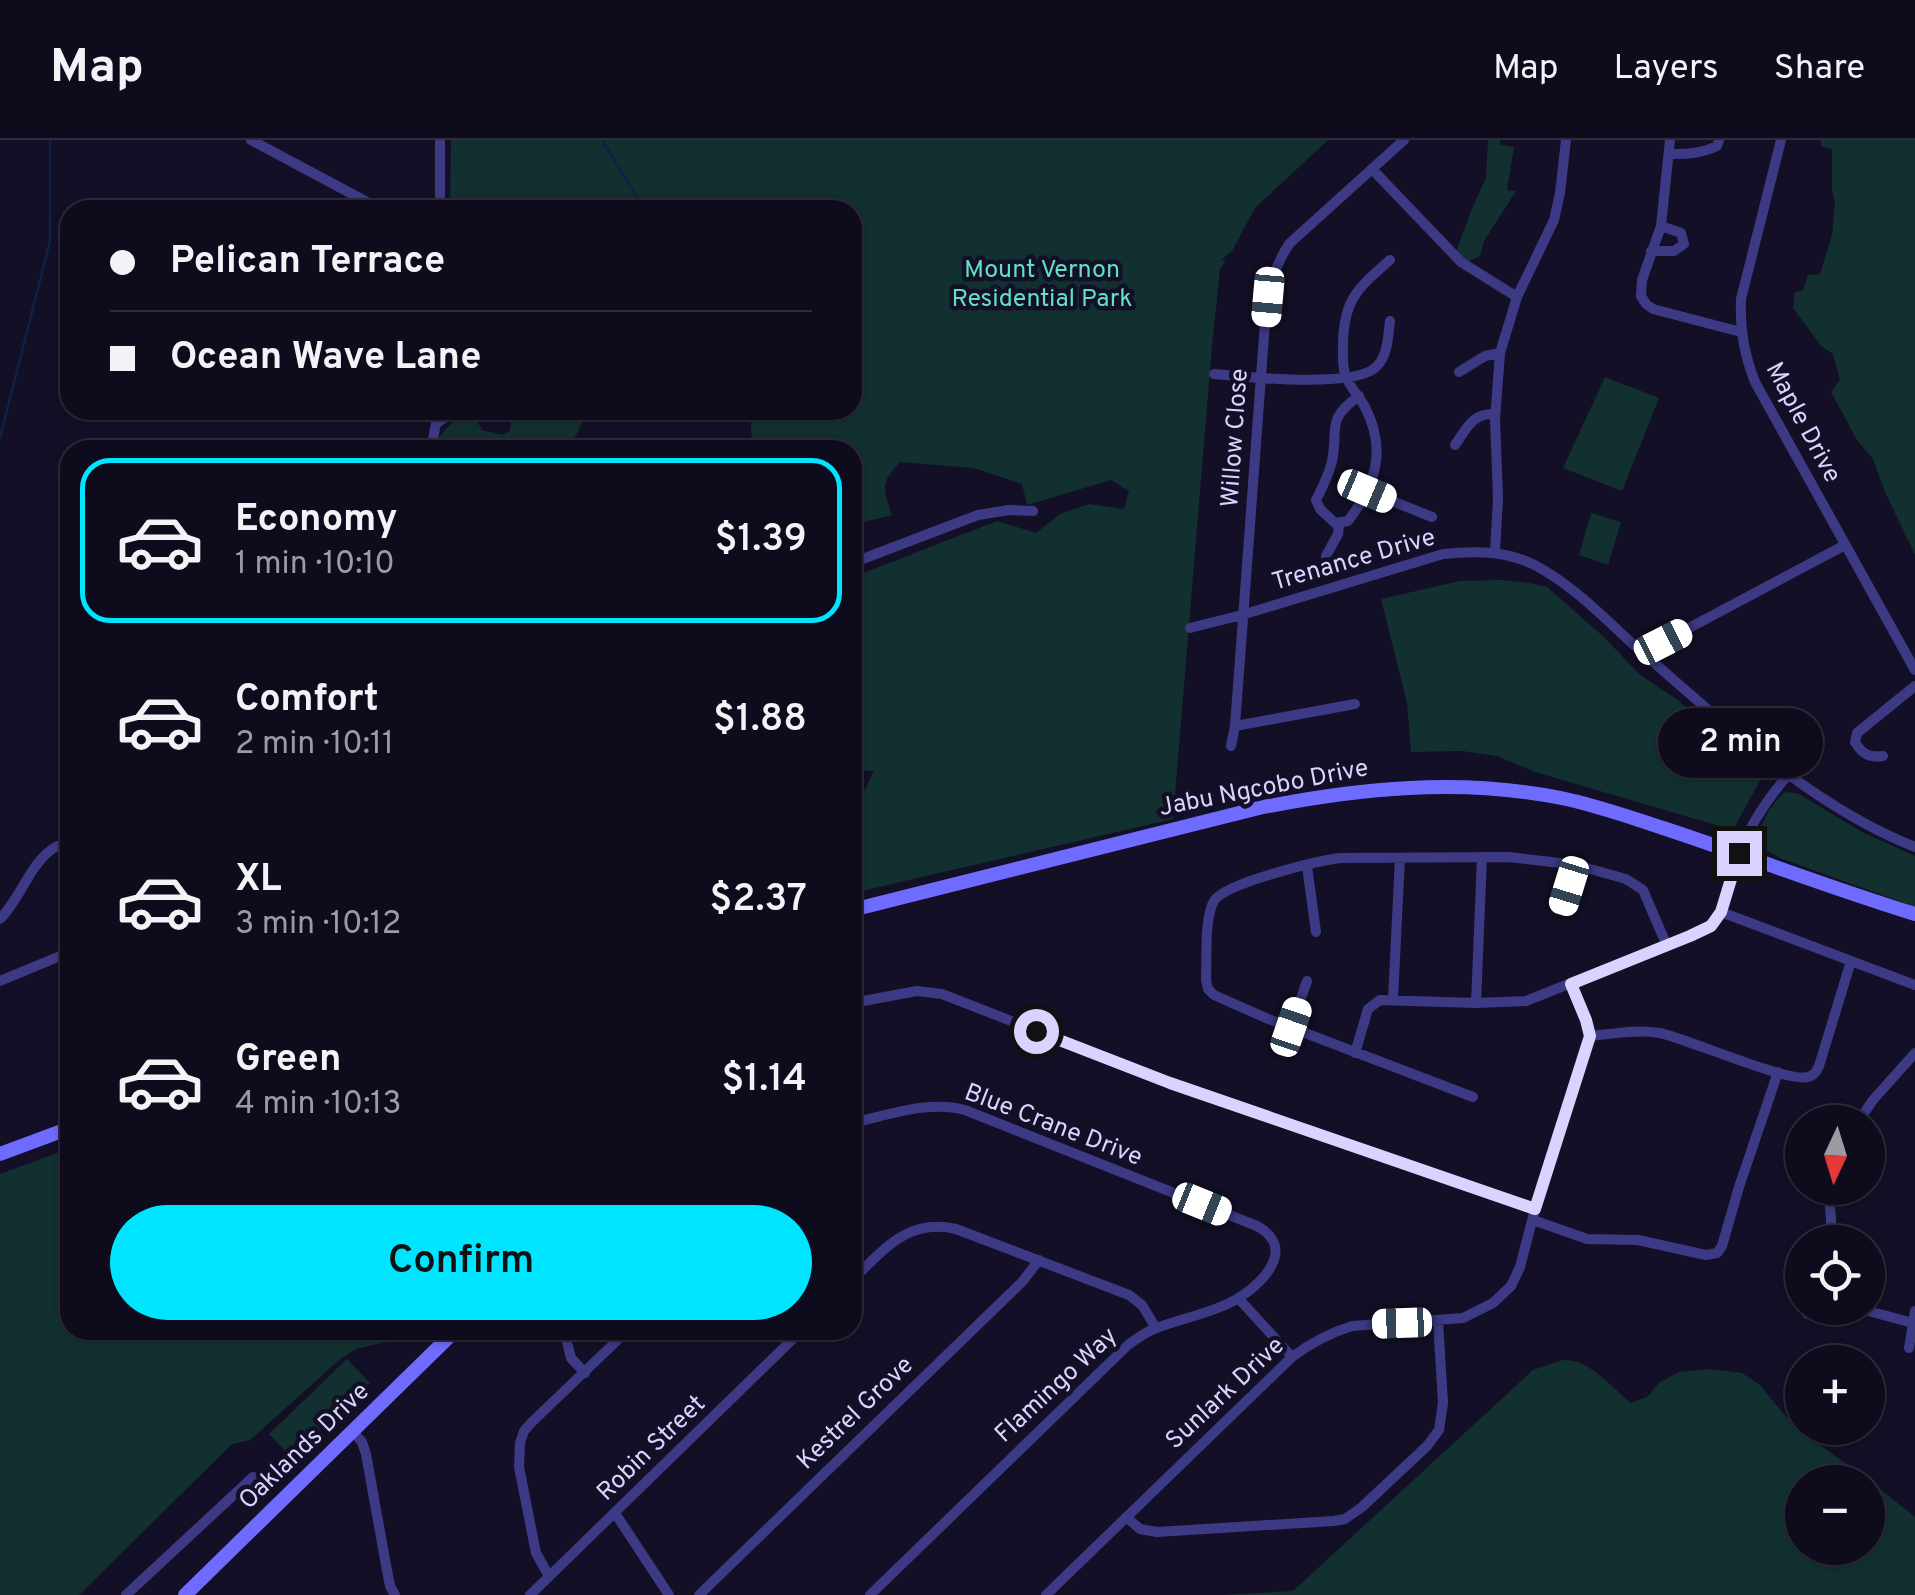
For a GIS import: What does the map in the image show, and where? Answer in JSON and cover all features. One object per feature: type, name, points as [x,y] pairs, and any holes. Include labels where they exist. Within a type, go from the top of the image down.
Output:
[{"type":"main road","name":"Jabu Ngcobo Drive","points":[[862,907],[1259,808],[1384,788],[1442,786],[1508,790],[1611,810],[1846,894],[1915,914]]},
{"type":"main road","points":[[0,1154],[60,1132]]},
{"type":"main road","name":"Oaklands Drive","points":[[185,1595],[446,1340]]},
{"type":"street","points":[[251,140],[363,200]]},
{"type":"street","points":[[440,140],[440,200]]},
{"type":"street","name":"Willow Close","points":[[1231,746],[1268,297],[1282,254],[1290,243],[1404,140]]},
{"type":"street","points":[[1495,552],[1495,414],[1500,353],[1517,297],[1554,220],[1566,140]]},
{"type":"street","points":[[1670,140],[1660,226],[1642,280],[1642,296],[1646,304],[1663,312],[1740,332]]},
{"type":"street","points":[[1669,154],[1703,151],[1717,146],[1719,140]]},
{"type":"street","name":"Maple Drive","points":[[1781,140],[1741,299],[1740,332],[1745,356],[1755,382],[1915,670]]},
{"type":"street","points":[[1372,169],[1460,262],[1517,297]]},
{"type":"street","points":[[1652,251],[1674,251],[1684,244],[1681,234],[1660,226]]},
{"type":"street","points":[[1359,396],[1334,422],[1333,458],[1316,500],[1335,524],[1348,521],[1367,491],[1374,475],[1377,442],[1374,424],[1359,396],[1345,377],[1344,320],[1351,299],[1390,260]]},
{"type":"street","points":[[1214,374],[1308,380],[1370,373],[1381,362],[1390,321]]},
{"type":"street","points":[[1459,372],[1485,356],[1500,353]]},
{"type":"street","points":[[1455,445],[1478,416],[1495,414]]},
{"type":"street","points":[[432,440],[437,420]]},
{"type":"street","points":[[437,423],[441,420]]},
{"type":"street","points":[[1367,491],[1432,517]]},
{"type":"street","points":[[862,559],[978,515],[1034,511]]},
{"type":"street","points":[[1326,556],[1339,524]]},
{"type":"street","points":[[1642,652],[1845,545]]},
{"type":"street","name":"Trenance Drive","points":[[1190,628],[1443,554],[1495,552],[1544,569],[1788,775],[1855,819],[1915,847]]},
{"type":"street","points":[[1883,756],[1872,758],[1860,751],[1855,742],[1857,733],[1915,686]]},
{"type":"street","points":[[1235,726],[1355,704]]},
{"type":"street","points":[[1355,1052],[1368,1009],[1380,1000],[1526,1001],[1711,926],[1721,912],[1739,853],[1753,823],[1788,775]]},
{"type":"street","points":[[0,919],[14,906],[45,852],[57,846]]},
{"type":"street","points":[[1394,1000],[1400,858]]},
{"type":"street","points":[[1476,1003],[1482,858]]},
{"type":"street","points":[[1473,1097],[1225,1002],[1208,989],[1209,917],[1216,897],[1226,890],[1321,860],[1525,858],[1576,865],[1626,879],[1643,890],[1668,946]]},
{"type":"street","points":[[1562,908],[1576,865]]},
{"type":"street","points":[[1307,866],[1316,932]]},
{"type":"street","points":[[1721,912],[1915,985]]},
{"type":"street","points":[[0,981],[60,956]]},
{"type":"street","points":[[1571,984],[1590,1036],[1665,1034],[1801,1078],[1815,1073],[1819,1066],[1851,961]]},
{"type":"street","points":[[1291,1027],[1307,980]]},
{"type":"street","points":[[862,1001],[918,991],[942,994],[1170,1083],[1534,1214],[1588,1239],[1638,1240],[1706,1254],[1721,1249],[1778,1072]]},
{"type":"street","name":"Sunlark Drive","points":[[1046,1595],[1292,1357],[1319,1338],[1352,1326],[1438,1321],[1476,1313],[1502,1296],[1520,1266],[1590,1036]]},
{"type":"street","points":[[1870,1105],[1915,1052]]},
{"type":"street","name":"Blue Crane Drive","points":[[862,1121],[927,1107],[955,1108],[1257,1226],[1268,1233],[1276,1253],[1269,1270],[1240,1299]]},
{"type":"street","points":[[862,1271],[901,1236],[929,1226],[956,1229],[1129,1295],[1142,1306],[1156,1328]]},
{"type":"street","name":"Kestrel Grove","points":[[699,1595],[1022,1282],[1040,1260]]},
{"type":"street","points":[[1240,1299],[1292,1357]]},
{"type":"street","name":"Flamingo Way","points":[[870,1595],[1140,1336],[1240,1299]]},
{"type":"street","points":[[1885,1312],[1914,1317],[1909,1348]]},
{"type":"street","points":[[1126,1517],[1140,1530],[1157,1532],[1334,1521],[1354,1515],[1439,1430],[1443,1403],[1438,1321]]},
{"type":"street","points":[[566,1340],[571,1358],[585,1372]]},
{"type":"street","points":[[549,1576],[536,1553],[519,1467],[520,1443],[532,1422],[618,1340]]},
{"type":"street","name":"Robin Street","points":[[530,1595],[792,1340]]},
{"type":"street","points":[[353,1432],[366,1454],[390,1586],[395,1595]]},
{"type":"street","points":[[126,1595],[253,1477]]},
{"type":"street","points":[[615,1513],[668,1595]]},
{"type":"green space","name":"Mount Vernon Residential Park","points":[[451,140],[1328,140],[1255,208],[1232,251],[1222,259],[1225,262],[1220,269],[1212,346],[1173,819],[862,891],[862,796],[874,771],[862,770],[862,574],[997,521],[1036,533],[1060,514],[1089,504],[1124,509],[1129,491],[1111,480],[1027,505],[1022,484],[974,468],[900,462],[885,486],[892,515],[862,523],[862,440],[752,440],[751,422],[748,420],[862,420],[862,200],[450,200]]},
{"type":"green space","points":[[1488,140],[1500,140],[1501,145],[1514,147],[1507,190],[1516,191],[1484,241],[1480,256],[1467,262],[1456,252],[1486,178]]},
{"type":"green space","points":[[1821,140],[1915,140],[1915,555],[1873,459],[1857,440],[1831,392],[1840,380],[1833,354],[1821,346],[1793,308],[1795,292],[1803,290],[1808,275],[1820,274],[1832,235],[1832,149],[1821,146]]},
{"type":"green space","points":[[1605,377],[1659,398],[1622,491],[1563,468]]},
{"type":"green space","points":[[454,420],[476,420],[482,430],[502,435],[510,431],[511,420],[584,420],[573,440],[438,440]]},
{"type":"green space","points":[[1591,513],[1621,522],[1608,565],[1579,555]]},
{"type":"green space","points":[[1501,580],[1547,587],[1639,674],[1679,701],[1763,775],[1733,830],[1535,772],[1497,756],[1462,751],[1411,752],[1407,703],[1381,599],[1460,581]]},
{"type":"green space","points":[[1785,792],[1797,793],[1862,832],[1915,856],[1915,907],[1780,858],[1757,845],[1766,816]]},
{"type":"green space","points":[[60,1152],[60,1340],[394,1340],[356,1349],[250,1440],[232,1444],[79,1595],[0,1595],[0,1174]]},
{"type":"green space","points":[[347,1359],[370,1383],[291,1457],[269,1434]]},
{"type":"green space","points":[[1563,1360],[1582,1364],[1600,1375],[1631,1403],[1647,1397],[1660,1382],[1679,1372],[1710,1369],[1742,1373],[1760,1385],[1785,1415],[1785,1445],[1820,1445],[1848,1465],[1785,1465],[1785,1565],[1885,1565],[1885,1493],[1915,1517],[1915,1595],[1223,1595],[1293,1591],[1533,1370]]},
{"type":"waterway","points":[[0,438],[50,241],[50,140]]},
{"type":"waterway","points":[[602,140],[639,200]]},
{"type":"route","points":[[1036,1031],[1170,1083],[1535,1209],[1590,1036],[1571,984],[1711,926],[1721,912],[1739,853]]}]
